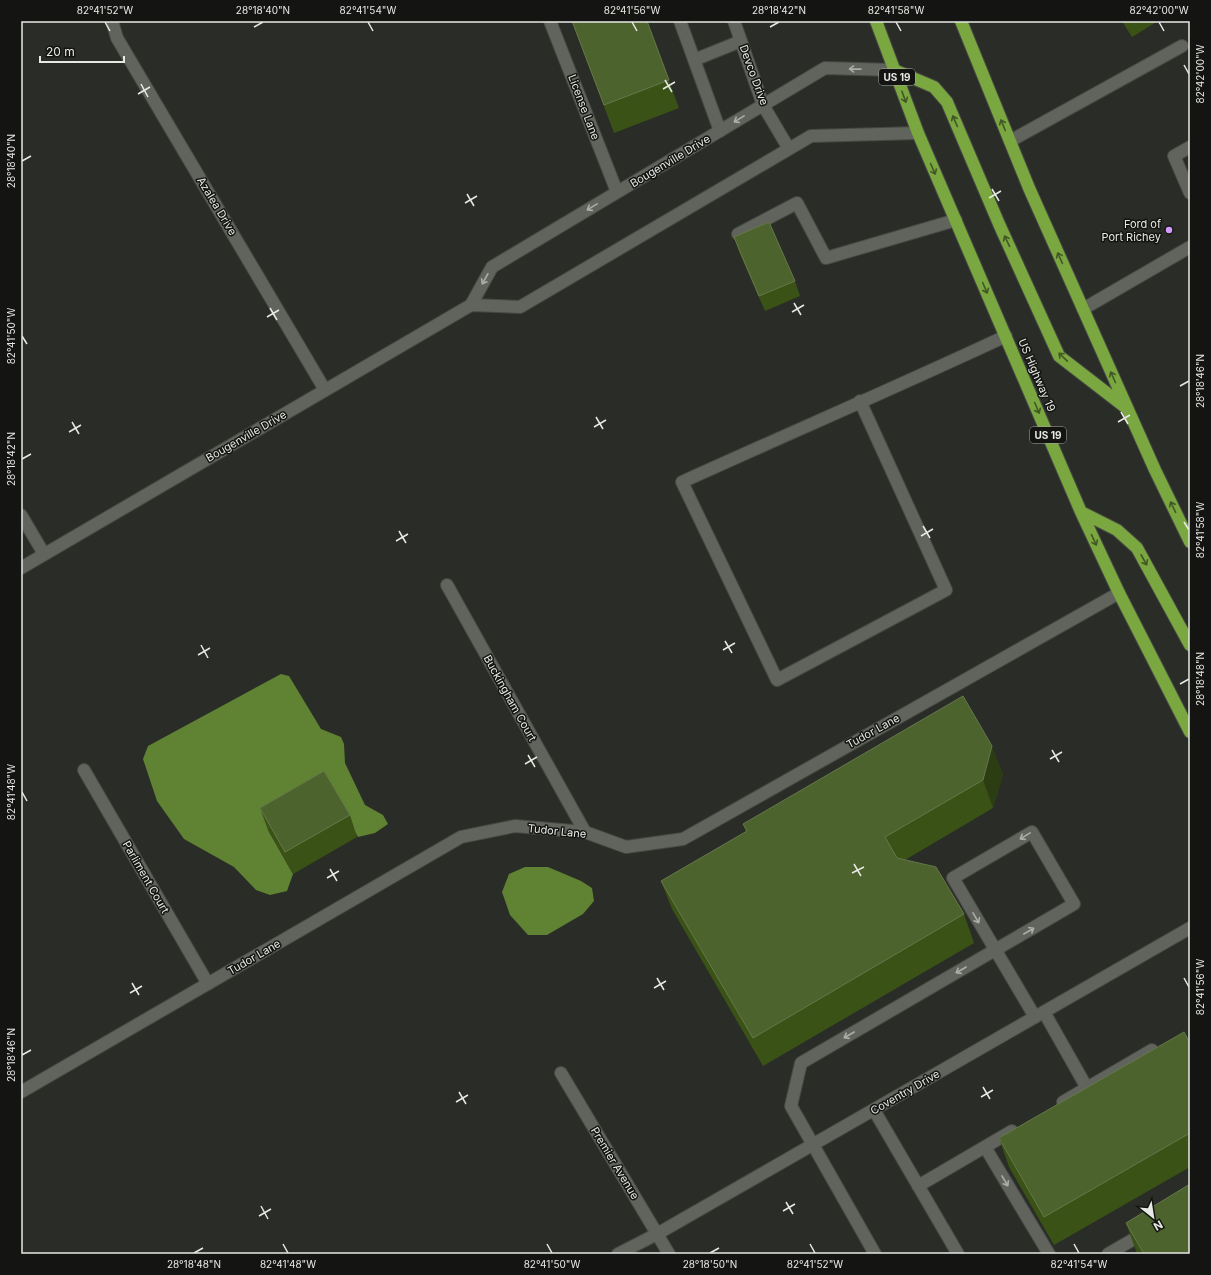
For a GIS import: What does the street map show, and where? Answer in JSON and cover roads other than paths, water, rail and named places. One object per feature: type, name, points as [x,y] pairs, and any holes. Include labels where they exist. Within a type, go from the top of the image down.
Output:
[{"type":"highway","name":"US Highway 19","points":[[876,21],[918,133],[1081,512],[1118,593],[1190,732]]},
{"type":"highway","points":[[961,21],[1010,141],[1126,408],[1190,542]]},
{"type":"highway","points":[[894,70],[934,87],[947,102],[999,224],[1059,356],[1126,408]]},
{"type":"highway","points":[[1081,512],[1117,530],[1138,548],[1190,645]]},
{"type":"street","name":"Azalea Drive","points":[[112,21],[117,38],[325,390]]},
{"type":"street","name":"License Lane","points":[[550,21],[617,192]]},
{"type":"street","points":[[680,21],[720,131]]},
{"type":"street","name":"Devco Drive","points":[[734,21],[763,105],[789,149]]},
{"type":"street","points":[[694,60],[741,41]]},
{"type":"street","points":[[1010,141],[1182,46]]},
{"type":"street","name":"Bougenville Drive","points":[[21,568],[472,305],[492,267],[825,68],[894,70]]},
{"type":"street","points":[[472,305],[520,307],[812,136],[918,133]]},
{"type":"street","points":[[1190,147],[1174,156],[1190,193]]},
{"type":"street","points":[[738,234],[797,203],[826,258],[956,220]]},
{"type":"street","points":[[1083,310],[1190,247]]},
{"type":"street","points":[[860,402],[946,590],[777,680],[682,482],[1006,336]]},
{"type":"street","points":[[21,515],[44,554]]},
{"type":"street","name":"Buckingham Court","points":[[447,585],[586,832]]},
{"type":"street","name":"Tudor Lane","points":[[21,1092],[461,837],[515,826],[586,832],[626,847],[683,839],[1118,593]]},
{"type":"street","name":"Parliment Court","points":[[84,770],[208,984]]},
{"type":"street","points":[[875,1254],[812,1146],[791,1106],[801,1063],[995,950],[1074,904],[1032,832],[953,878],[995,950],[1087,1088]]},
{"type":"street","name":"Coventry Drive","points":[[618,1254],[657,1234],[812,1146],[1190,928]]},
{"type":"street","points":[[1053,1107],[1152,1050]]},
{"type":"street","name":"Premier Avenue","points":[[561,1073],[669,1254]]},
{"type":"street","points":[[874,1110],[958,1254]]},
{"type":"street","points":[[918,1186],[1026,1123]]},
{"type":"street","points":[[985,1147],[1049,1254]]},
{"type":"street","points":[[1108,1254],[1120,1251],[1158,1225]]},
{"type":"place","name":"Ford of Port Richey","points":[[1169,230]]}]
